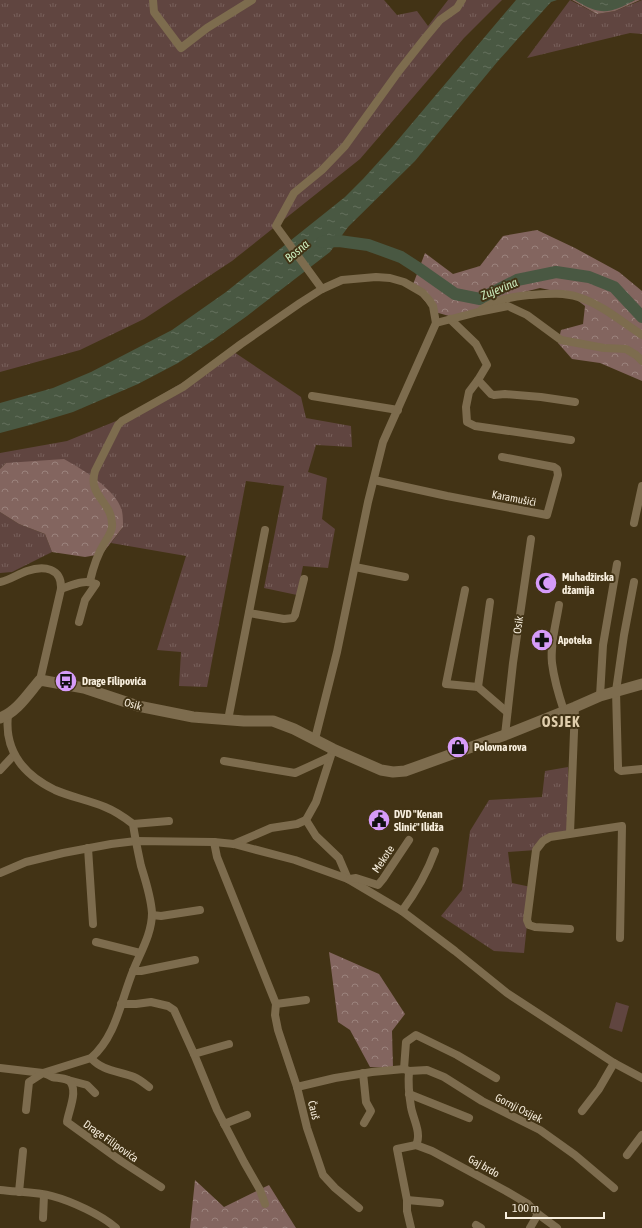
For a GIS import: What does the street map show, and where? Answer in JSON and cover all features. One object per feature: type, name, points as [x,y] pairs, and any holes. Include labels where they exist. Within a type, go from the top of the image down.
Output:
[{"type":"main road","name":"Osik","points":[[40,680],[84,688],[138,706],[193,717],[228,720],[273,721],[314,739],[331,753],[381,770],[393,772],[405,771],[575,707],[600,696],[642,684]]},
{"type":"main road","points":[[4,717],[23,700],[40,680]]},
{"type":"street","points":[[153,0],[154,12],[181,48],[207,28],[252,0]]},
{"type":"street","points":[[322,289],[276,226],[294,194],[322,170],[345,146],[399,71],[425,38],[440,20],[457,8],[462,0]]},
{"type":"street","points":[[90,581],[94,565],[112,528],[109,508],[96,493],[93,477],[118,425],[122,421],[183,387],[241,344],[322,289],[342,280],[363,277],[390,278],[404,282],[423,293],[433,306],[436,323],[383,442],[337,652],[314,739]]},
{"type":"street","points":[[478,312],[491,303],[503,299],[556,294],[578,297],[596,305],[642,335]]},
{"type":"street","points":[[436,323],[508,306],[527,315],[561,340],[604,348],[626,348],[642,361]]},
{"type":"street","points":[[450,319],[476,344],[487,365],[469,392],[466,418],[470,424],[571,440]]},
{"type":"street","points":[[478,380],[491,394],[494,395],[505,394],[575,402]]},
{"type":"street","points":[[312,396],[398,410]]},
{"type":"street","name":"Karamušići","points":[[374,480],[447,496],[547,515],[558,475],[557,469],[554,467],[502,457]]},
{"type":"street","points":[[634,523],[642,486]]},
{"type":"street","points":[[228,720],[265,530]]},
{"type":"street","name":"Osik","points":[[504,734],[530,539]]},
{"type":"street","points":[[600,696],[603,646],[617,564]]},
{"type":"street","points":[[356,567],[405,577]]},
{"type":"street","points":[[0,582],[29,570],[45,568],[59,575],[62,581],[40,680]]},
{"type":"street","points":[[249,613],[284,619],[293,618],[304,578]]},
{"type":"street","points":[[61,589],[90,581],[96,584],[85,600],[79,622]]},
{"type":"street","points":[[634,582],[624,635],[616,691],[618,769],[621,771],[642,769]]},
{"type":"street","points":[[464,590],[446,684],[478,687],[507,712]]},
{"type":"street","points":[[478,687],[490,602]]},
{"type":"street","points":[[559,605],[552,663],[559,697],[564,711]]},
{"type":"street","points":[[570,833],[575,707]]},
{"type":"street","points":[[4,717],[14,755],[17,760],[40,782],[56,790],[106,807],[134,824],[169,821]]},
{"type":"street","points":[[224,761],[295,772],[331,753]]},
{"type":"street","points":[[234,844],[271,828],[297,824],[306,820],[318,797],[331,753]]},
{"type":"street","points":[[0,770],[14,755]]},
{"type":"street","points":[[306,820],[316,836],[339,858],[348,879]]},
{"type":"street","points":[[26,1110],[29,1082],[43,1073],[91,1058],[106,1039],[115,1023],[133,971],[148,934],[152,915],[149,890],[136,841],[134,824]]},
{"type":"street","points":[[570,929],[535,927],[529,925],[528,920],[536,850],[543,841],[550,837],[622,826],[620,938]]},
{"type":"street","name":"Mekote","points":[[348,879],[356,878],[374,885],[378,885],[384,879],[409,840]]},
{"type":"street","points":[[0,873],[26,862],[88,848],[136,841],[214,842],[234,844],[295,860],[348,879],[402,911],[507,993],[614,1063],[642,1078]]},
{"type":"street","name":"Čauš","points":[[214,842],[217,857],[276,1004],[275,1015],[278,1030],[297,1087],[307,1128],[323,1175],[335,1188],[359,1208]]},
{"type":"street","points":[[88,848],[93,924]]},
{"type":"street","points":[[402,911],[428,870],[435,851]]},
{"type":"street","points":[[152,915],[161,916],[200,910]]},
{"type":"street","points":[[96,942],[140,953]]},
{"type":"street","points":[[133,971],[141,972],[195,960]]},
{"type":"street","points":[[276,1004],[306,1000]]},
{"type":"street","points":[[121,1004],[151,1002],[172,1008],[194,1054],[224,1124],[260,1190],[265,1204]]},
{"type":"street","name":"Gornji Osijek","points":[[407,1070],[406,1042],[416,1035],[458,1055],[496,1078]]},
{"type":"street","points":[[194,1054],[229,1044]]},
{"type":"street","points":[[91,1058],[93,1061],[109,1070],[132,1076],[149,1087]]},
{"type":"street","points":[[582,1111],[599,1089],[614,1063]]},
{"type":"street","points":[[0,1068],[43,1073],[87,1085],[95,1093]]},
{"type":"street","points":[[407,1070],[409,1094],[418,1136],[416,1144],[397,1149],[411,1228]]},
{"type":"street","name":"Gornji Osijek","points":[[297,1087],[363,1073],[427,1070],[444,1078],[482,1101],[540,1130],[575,1155],[614,1188]]},
{"type":"street","points":[[363,1073],[366,1102],[371,1111],[364,1123]]},
{"type":"street","name":"Drage Filipovića","points":[[68,1080],[71,1084],[73,1095],[67,1116],[67,1122],[121,1161],[161,1187]]},
{"type":"street","points":[[409,1094],[469,1118]]},
{"type":"street","points":[[224,1124],[247,1115]]},
{"type":"street","points":[[627,1155],[642,1135]]},
{"type":"street","name":"Gaj brdo","points":[[416,1144],[493,1183],[528,1204],[538,1214],[558,1228]]},
{"type":"street","points":[[19,1192],[23,1151]]},
{"type":"street","points":[[0,1190],[52,1196],[82,1207],[116,1228]]},
{"type":"street","points":[[43,1218],[44,1195]]},
{"type":"street","points":[[407,1200],[440,1203]]},
{"type":"street","points":[[530,1228],[538,1214]]},
{"type":"green space","points":[[0,0],[384,0],[397,15],[417,11],[428,26],[448,0],[502,0],[464,38],[360,159],[232,261],[144,319],[80,350],[0,372]]},
{"type":"green space","points":[[570,0],[597,14],[615,11],[642,0],[642,34],[630,33],[527,58]]},
{"type":"green space","points":[[572,0],[579,2],[631,2],[640,0],[615,11],[597,14]]},
{"type":"green space","points":[[537,230],[575,248],[619,272],[642,291],[642,381],[600,363],[572,359],[558,343],[561,330],[583,324],[585,306],[569,294],[540,288],[504,297],[456,318],[435,312],[412,287],[425,253],[453,274],[480,266],[503,236]]},
{"type":"green space","points":[[234,352],[301,397],[306,418],[351,426],[352,447],[316,445],[308,472],[327,478],[322,519],[335,529],[328,568],[303,566],[297,595],[264,588],[284,486],[246,481],[207,687],[179,686],[181,652],[157,650],[186,556],[111,543],[123,527],[6,463],[0,469],[0,453],[67,441],[121,419]]},
{"type":"green space","points":[[64,459],[98,481],[119,503],[123,517],[123,527],[102,554],[85,557],[52,552],[45,534],[19,524],[0,512],[0,469],[6,463]]},
{"type":"green space","points":[[0,512],[19,524],[45,534],[52,552],[12,572],[0,573]]},
{"type":"green space","points":[[568,767],[570,833],[550,837],[536,850],[508,852],[512,883],[531,887],[524,953],[494,951],[441,916],[462,890],[470,831],[489,800],[542,797],[545,771]]},
{"type":"green space","points":[[329,952],[379,974],[405,1014],[392,1031],[393,1068],[370,1067],[350,1030],[338,1022]]},
{"type":"green space","points":[[616,1002],[629,1006],[622,1032],[609,1028]]},
{"type":"green space","points":[[195,1180],[224,1207],[269,1185],[296,1228],[190,1228]]},
{"type":"water","name":"Bosna","points":[[516,0],[557,0],[551,2],[498,61],[415,161],[348,227],[330,252],[247,316],[178,363],[138,384],[73,412],[0,433],[0,403],[53,388],[91,372],[172,330],[226,292],[345,197],[392,147]]},
{"type":"water","points":[[575,0],[635,0],[619,8],[598,11],[591,9]]},
{"type":"waterway","name":"Zujevina","points":[[322,242],[339,241],[368,245],[401,257],[455,294],[480,299],[517,280],[556,272],[589,277],[614,287],[642,317]]},
{"type":"place","name":"Muhadžirska džamija","points":[[546,583]]},
{"type":"place","name":"Apoteka","points":[[542,640]]},
{"type":"place","name":"Drage Filipovića","points":[[66,681]]},
{"type":"place","name":"Polovna rova","points":[[458,747]]},
{"type":"place","name":"DVD \"Kenan Slinić\" Ilidža","points":[[379,820]]},
{"type":"district","name":"OSJEK","points":[[561,721]]}]
